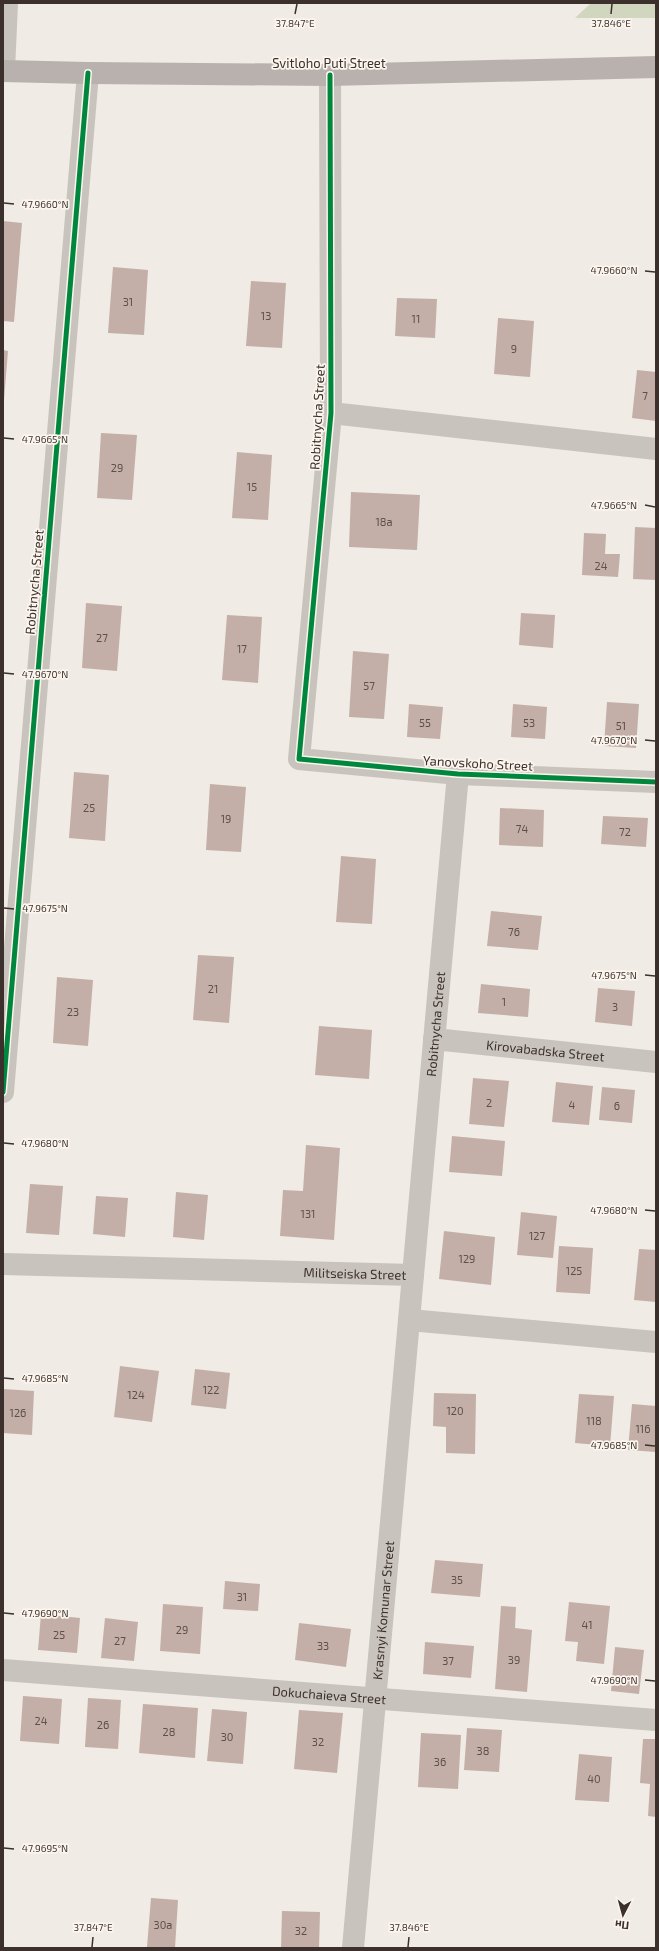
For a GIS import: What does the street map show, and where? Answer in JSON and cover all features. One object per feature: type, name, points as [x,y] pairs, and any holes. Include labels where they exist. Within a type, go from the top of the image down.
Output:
[{"type":"main road","name":"Svitloho Puti Street","points":[[3,71],[330,75],[656,67]]},
{"type":"street","points":[[3,71],[7,3]]},
{"type":"street","name":"Robitnycha Street","points":[[3,1092],[88,73]]},
{"type":"street","name":"Robitnycha Street","points":[[299,758],[331,413],[330,75]]},
{"type":"street","name":"Robitnycha Street","points":[[331,413],[656,449]]},
{"type":"street","name":"Yanovskoho Street","points":[[299,758],[458,774],[656,782]]},
{"type":"street","name":"Robitnycha Street","points":[[413,1275],[458,774]]},
{"type":"street","name":"Kirovabadska Street","points":[[434,1039],[656,1062]]},
{"type":"street","name":"Militseiska Street","points":[[3,1264],[413,1275],[409,1320]]},
{"type":"street","points":[[409,1320],[656,1342]]},
{"type":"street","name":"Krasnyi Komunar Street","points":[[354,1948],[409,1320]]},
{"type":"street","name":"Dokuchaieva Street","points":[[3,1670],[656,1720]]},
{"type":"green space","points":[[591,3],[656,3],[656,18],[575,18]]},
{"type":"building","points":[[3,221],[22,223],[14,322],[3,321]]},
{"type":"building","points":[[113,267],[148,270],[144,335],[108,333]]},
{"type":"building","points":[[251,281],[286,283],[282,348],[246,346]]},
{"type":"building","points":[[397,298],[437,299],[435,338],[395,336]]},
{"type":"building","points":[[498,318],[534,321],[530,377],[494,374]]},
{"type":"building","points":[[3,350],[8,351],[4,400],[3,400]]},
{"type":"building","points":[[637,370],[656,372],[656,421],[632,418]]},
{"type":"building","points":[[101,433],[137,435],[132,500],[97,498]]},
{"type":"building","points":[[237,452],[272,455],[268,520],[232,518]]},
{"type":"building","points":[[351,492],[420,495],[417,550],[349,547]]},
{"type":"building","points":[[635,527],[656,528],[656,580],[633,579]]},
{"type":"building","points":[[584,533],[606,534],[605,554],[620,554],[618,577],[582,575]]},
{"type":"building","points":[[86,603],[122,606],[117,671],[82,668]]},
{"type":"building","points":[[521,613],[555,615],[553,648],[519,645]]},
{"type":"building","points":[[227,615],[262,617],[258,683],[222,680]]},
{"type":"building","points":[[353,651],[389,654],[384,719],[349,717]]},
{"type":"building","points":[[607,702],[639,704],[636,748],[604,746]]},
{"type":"building","points":[[409,704],[443,707],[440,739],[407,737]]},
{"type":"building","points":[[513,704],[547,707],[545,739],[511,737]]},
{"type":"building","points":[[74,772],[109,775],[105,841],[69,838]]},
{"type":"building","points":[[210,784],[246,787],[241,852],[206,850]]},
{"type":"building","points":[[500,808],[544,810],[543,847],[499,845]]},
{"type":"building","points":[[603,816],[648,818],[646,847],[601,844]]},
{"type":"building","points":[[341,856],[376,859],[372,924],[336,922]]},
{"type":"building","points":[[491,911],[542,916],[538,950],[487,946]]},
{"type":"building","points":[[198,955],[234,957],[229,1023],[193,1020]]},
{"type":"building","points":[[57,977],[93,980],[88,1046],[53,1043]]},
{"type":"building","points":[[481,984],[530,989],[528,1017],[478,1013]]},
{"type":"building","points":[[598,988],[635,991],[632,1026],[595,1022]]},
{"type":"building","points":[[319,1026],[372,1030],[369,1079],[315,1075]]},
{"type":"building","points":[[473,1078],[509,1081],[504,1127],[469,1124]]},
{"type":"building","points":[[556,1082],[593,1086],[589,1125],[552,1122]]},
{"type":"building","points":[[602,1087],[635,1090],[632,1123],[599,1120]]},
{"type":"building","points":[[452,1136],[505,1141],[502,1176],[449,1172]]},
{"type":"building","points":[[306,1145],[340,1148],[334,1240],[280,1236],[283,1190],[303,1191]]},
{"type":"building","points":[[30,1184],[63,1186],[59,1235],[26,1233]]},
{"type":"building","points":[[176,1192],[208,1195],[204,1240],[173,1237]]},
{"type":"building","points":[[96,1196],[128,1198],[125,1237],[93,1234]]},
{"type":"building","points":[[521,1212],[557,1216],[553,1258],[517,1255]]},
{"type":"building","points":[[444,1231],[495,1237],[491,1285],[439,1279]]},
{"type":"building","points":[[559,1246],[593,1248],[590,1294],[556,1292]]},
{"type":"building","points":[[639,1249],[656,1250],[656,1302],[634,1300]]},
{"type":"building","points":[[120,1366],[159,1371],[152,1422],[114,1417]]},
{"type":"building","points":[[195,1369],[230,1373],[226,1409],[191,1405]]},
{"type":"building","points":[[3,1389],[34,1391],[32,1435],[3,1433]]},
{"type":"building","points":[[434,1393],[476,1394],[475,1454],[446,1453],[446,1427],[433,1426]]},
{"type":"building","points":[[579,1394],[614,1396],[610,1446],[575,1443]]},
{"type":"building","points":[[632,1404],[656,1406],[656,1452],[628,1450]]},
{"type":"building","points":[[435,1560],[483,1564],[480,1597],[431,1593]]},
{"type":"building","points":[[225,1581],[260,1584],[258,1611],[223,1609]]},
{"type":"building","points":[[569,1602],[610,1606],[604,1664],[576,1661],[578,1642],[565,1641]]},
{"type":"building","points":[[163,1604],[203,1607],[200,1654],[160,1651]]},
{"type":"building","points":[[501,1606],[516,1607],[515,1628],[532,1630],[527,1692],[495,1689]]},
{"type":"building","points":[[41,1614],[80,1618],[77,1653],[38,1650]]},
{"type":"building","points":[[105,1618],[138,1622],[134,1661],[101,1658]]},
{"type":"building","points":[[299,1623],[351,1629],[346,1667],[295,1660]]},
{"type":"building","points":[[425,1642],[474,1646],[471,1678],[423,1674]]},
{"type":"building","points":[[615,1647],[644,1650],[639,1694],[611,1691]]},
{"type":"building","points":[[23,1696],[62,1699],[59,1744],[20,1741]]},
{"type":"building","points":[[88,1698],[121,1700],[118,1749],[85,1747]]},
{"type":"building","points":[[143,1704],[198,1708],[195,1758],[139,1753]]},
{"type":"building","points":[[212,1709],[247,1712],[243,1764],[207,1761]]},
{"type":"building","points":[[299,1710],[343,1713],[337,1773],[294,1769]]},
{"type":"building","points":[[467,1728],[502,1730],[499,1772],[464,1770]]},
{"type":"building","points":[[421,1733],[461,1735],[458,1789],[418,1787]]},
{"type":"building","points":[[643,1739],[656,1739],[656,1817],[648,1816],[650,1784],[640,1783]]},
{"type":"building","points":[[579,1754],[612,1757],[609,1802],[575,1800]]},
{"type":"building","points":[[151,1898],[178,1900],[175,1948],[147,1947]]},
{"type":"building","points":[[282,1911],[320,1912],[319,1948],[281,1948]]},
{"type":"cycle path","points":[[3,1092],[88,73]]},
{"type":"cycle path","points":[[330,75],[331,413],[299,759],[458,774],[656,782]]}]
